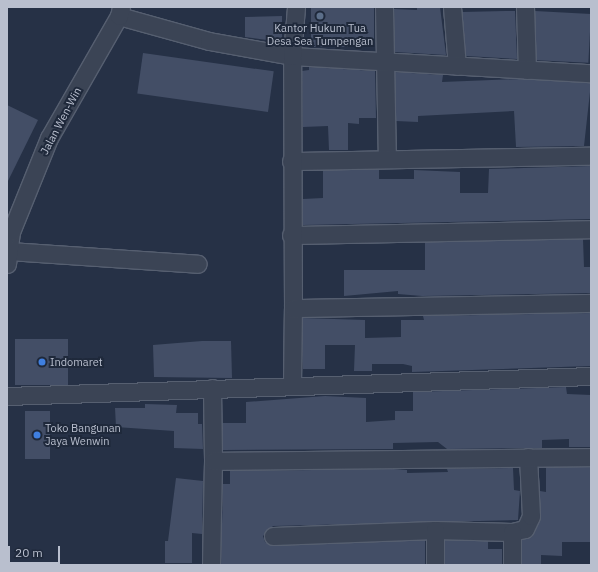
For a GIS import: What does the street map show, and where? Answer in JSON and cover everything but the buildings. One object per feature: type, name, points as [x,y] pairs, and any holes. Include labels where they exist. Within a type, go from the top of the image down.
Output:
[{"type":"street","points":[[292,385],[292,56],[296,7]]},
{"type":"street","points":[[384,7],[387,158]]},
{"type":"street","points":[[452,7],[456,66]]},
{"type":"street","points":[[525,7],[527,70]]},
{"type":"street","points":[[120,12],[209,41],[292,56],[386,60],[456,66],[591,73]]},
{"type":"street","name":"Jalan Wen-Win","points":[[8,257],[11,232],[49,138],[120,12]]},
{"type":"street","points":[[291,161],[387,158],[591,156]]},
{"type":"street","points":[[291,235],[591,229]]},
{"type":"street","points":[[8,257],[198,264]]},
{"type":"street","points":[[293,308],[591,303]]},
{"type":"street","points":[[7,396],[292,385],[591,376]]},
{"type":"street","points":[[211,565],[213,461],[212,388]]},
{"type":"street","points":[[273,536],[435,530],[512,532],[526,528],[531,516],[528,457]]},
{"type":"street","points":[[213,461],[591,457]]},
{"type":"street","points":[[435,530],[435,565]]},
{"type":"street","points":[[512,532],[512,565]]},
{"type":"place","name":"Kantor Hukum Tua Desa Sea Tumpengan","points":[[320,16]]},
{"type":"place","name":"Indomaret","points":[[42,362]]},
{"type":"place","name":"Toko Bangunan Jaya Wenwin","points":[[37,435]]}]
